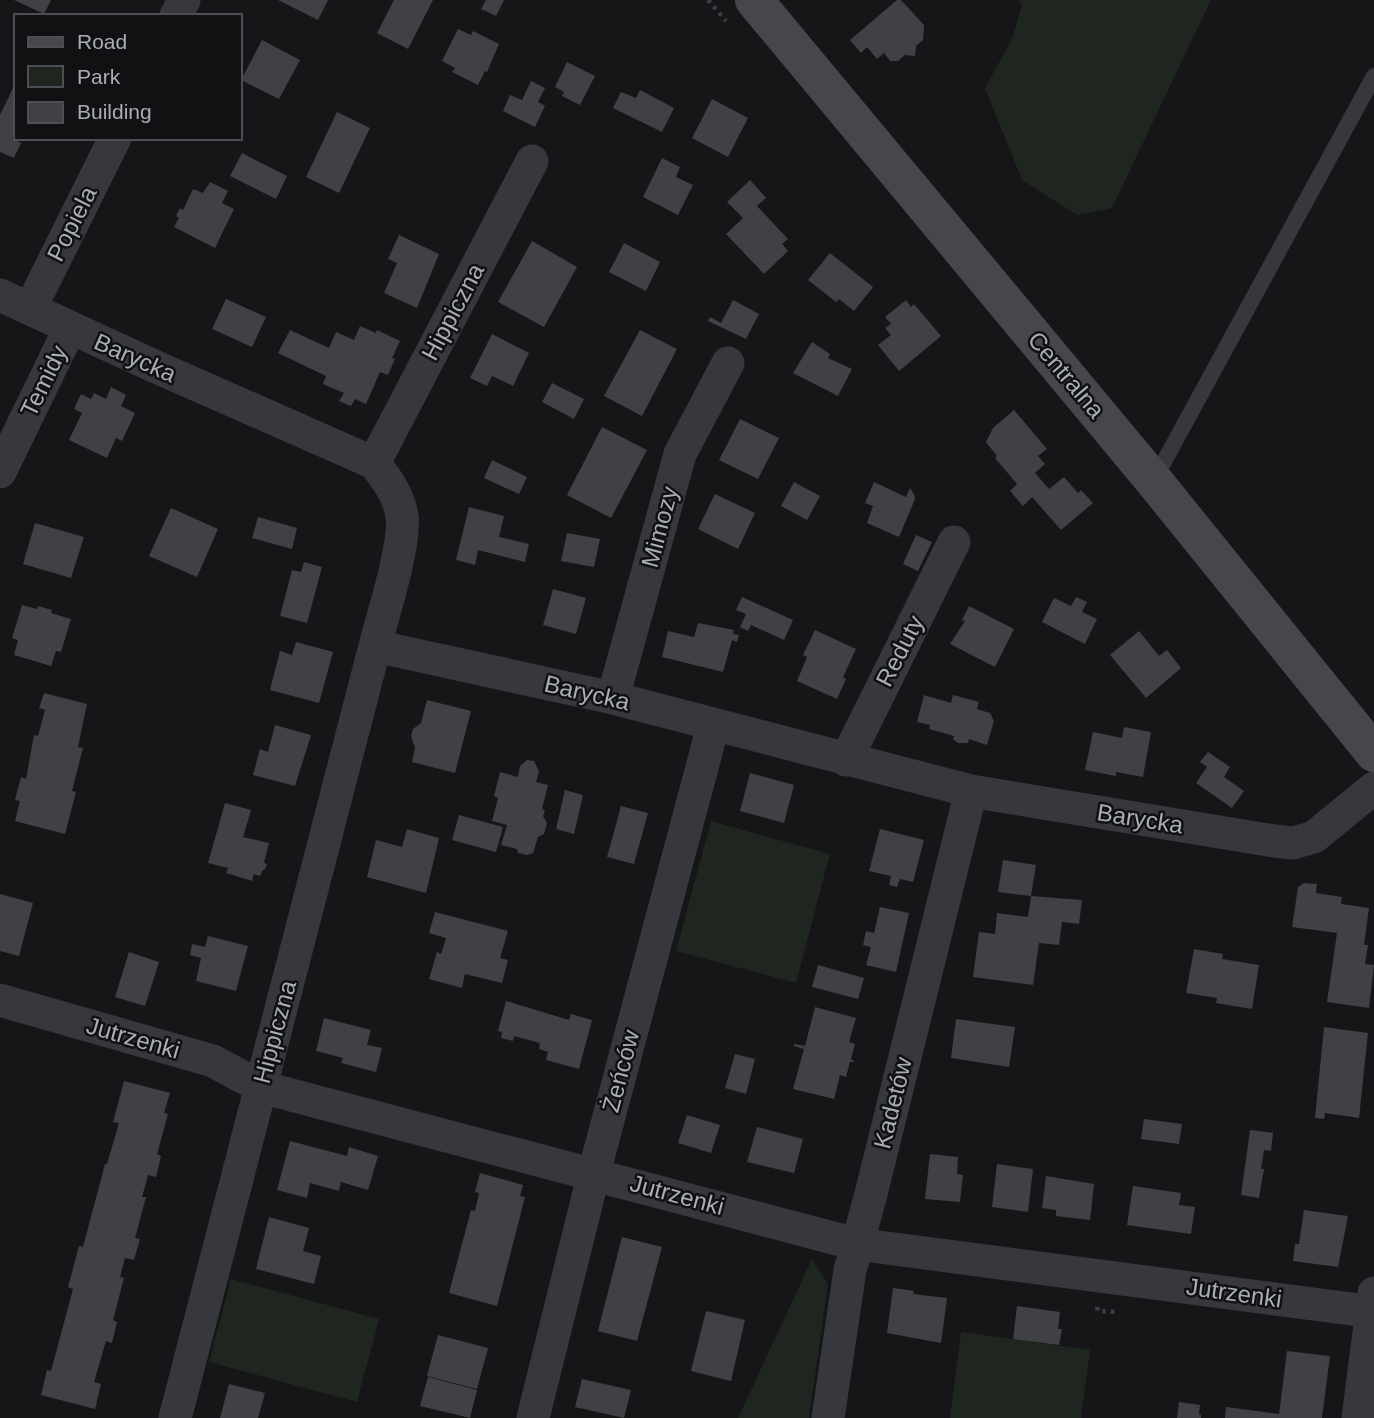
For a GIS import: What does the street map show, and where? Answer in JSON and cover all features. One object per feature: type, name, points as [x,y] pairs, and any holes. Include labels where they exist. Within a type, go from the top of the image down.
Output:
[{"type":"street","name":"Centralna","points":[[754,0],[1154,481],[1374,753]]},
{"type":"street","name":"Popiela","points":[[30,309],[114,140]]},
{"type":"street","name":"Hippiczna","points":[[374,463],[532,161]]},
{"type":"street","name":"Barycka","points":[[0,295],[374,463]]},
{"type":"street","name":"Temidy","points":[[0,472],[70,328]]},
{"type":"street","name":"Mimozy","points":[[613,698],[680,454],[729,363]]},
{"type":"street","points":[[374,463],[391,484],[402,516],[400,544],[375,646]]},
{"type":"street","name":"Reduty","points":[[846,760],[954,542]]},
{"type":"street","name":"Barycka","points":[[375,646],[613,698],[971,791],[1293,843],[1314,837],[1374,788]]},
{"type":"street","name":"Hippiczna","points":[[175,1418],[375,646]]},
{"type":"street","name":"Żeńców","points":[[533,1418],[594,1173],[713,726]]},
{"type":"street","name":"Kadetów","points":[[828,1418],[849,1270],[971,791]]},
{"type":"street","name":"Jutrzenki","points":[[0,1000],[213,1061],[261,1087],[856,1244],[1373,1305]]},
{"type":"street","points":[[1358,1418],[1373,1305]]},
{"type":"lane","points":[[1154,481],[1374,76]]},
{"type":"green space","points":[[1017,0],[1211,0],[1112,208],[1077,215],[1022,180],[985,88],[1012,39],[1022,5]]},
{"type":"green space","points":[[711,821],[830,854],[796,983],[676,951]]},
{"type":"green space","points":[[812,1259],[828,1284],[809,1418],[738,1418]]},
{"type":"green space","points":[[231,1279],[379,1319],[357,1402],[209,1362]]},
{"type":"green space","points":[[961,1332],[1090,1350],[1081,1418],[950,1418]]},
{"type":"building","points":[[14,0],[51,0],[44,14]]},
{"type":"building","points":[[278,0],[328,0],[318,20]]},
{"type":"building","points":[[394,0],[433,0],[408,49],[377,33]]},
{"type":"building","points":[[486,0],[504,0],[496,16],[481,9]]},
{"type":"building","points":[[897,0],[901,0],[924,25],[923,40],[916,46],[915,56],[905,55],[898,61],[890,61],[884,53],[877,59],[867,47],[861,53],[850,40]]},
{"type":"building","points":[[458,29],[471,35],[473,31],[499,44],[478,85],[452,72],[455,68],[442,61]]},
{"type":"building","points":[[262,40],[300,60],[279,99],[242,78]]},
{"type":"building","points":[[567,62],[595,76],[580,105],[562,96],[564,92],[555,87]]},
{"type":"building","points":[[531,81],[545,88],[538,102],[545,106],[535,127],[503,111],[510,95],[522,100]]},
{"type":"building","points":[[14,88],[12,138],[21,143],[14,158],[0,152],[0,115]]},
{"type":"building","points":[[640,90],[674,108],[662,132],[613,108],[621,92],[636,98]]},
{"type":"building","points":[[712,99],[748,118],[728,157],[692,138]]},
{"type":"building","points":[[337,112],[370,128],[339,193],[306,177]]},
{"type":"building","points":[[242,153],[287,176],[276,199],[230,176]]},
{"type":"building","points":[[662,158],[680,167],[676,177],[693,185],[678,215],[643,197]]},
{"type":"building","points":[[750,180],[766,198],[757,206],[788,239],[782,244],[788,251],[764,274],[726,234],[743,218],[727,202]]},
{"type":"building","points":[[210,182],[228,191],[222,203],[234,209],[215,248],[174,227],[180,208],[183,210],[193,189],[203,193]]},
{"type":"building","points":[[399,235],[439,254],[417,308],[384,293],[397,263],[388,259]]},
{"type":"building","points":[[532,241],[577,267],[544,327],[498,302]]},
{"type":"building","points":[[624,243],[660,262],[646,291],[609,272]]},
{"type":"building","points":[[830,253],[873,287],[854,311],[839,299],[836,302],[808,280]]},
{"type":"building","points":[[226,299],[266,317],[252,347],[212,329]]},
{"type":"building","points":[[733,300],[759,314],[746,339],[708,321],[710,317],[721,323]]},
{"type":"building","points":[[906,300],[911,307],[914,304],[941,336],[899,371],[878,345],[891,335],[885,328],[891,324],[885,317]]},
{"type":"building","points":[[360,326],[376,333],[377,330],[400,341],[388,375],[380,372],[366,404],[355,399],[351,406],[339,401],[344,393],[323,384],[326,376],[278,353],[290,330],[329,348],[336,332],[354,340]]},
{"type":"building","points":[[640,330],[677,349],[642,416],[604,396]]},
{"type":"building","points":[[492,334],[529,353],[513,386],[492,376],[487,386],[470,378]]},
{"type":"building","points":[[812,342],[830,354],[828,358],[852,369],[838,396],[793,373]]},
{"type":"building","points":[[552,383],[584,399],[574,419],[542,402]]},
{"type":"building","points":[[111,387],[126,395],[121,406],[135,413],[122,441],[116,438],[107,458],[69,440],[82,413],[74,409],[81,394],[91,399],[94,393],[106,399]]},
{"type":"building","points":[[1014,410],[1047,449],[1038,456],[1045,464],[1035,473],[1049,489],[1064,477],[1078,493],[1081,490],[1093,503],[1061,530],[1032,497],[1023,506],[1010,491],[1017,484],[995,458],[997,456],[986,442],[993,428]]},
{"type":"building","points":[[740,419],[779,438],[758,479],[719,460]]},
{"type":"building","points":[[602,427],[647,450],[611,518],[567,495]]},
{"type":"building","points":[[492,460],[527,477],[519,494],[484,478]]},
{"type":"building","points":[[794,482],[820,496],[807,520],[781,506]]},
{"type":"building","points":[[874,482],[906,497],[910,488],[914,494],[915,499],[899,537],[867,523],[873,506],[865,503]]},
{"type":"building","points":[[715,494],[755,513],[738,549],[698,529]]},
{"type":"building","points":[[469,507],[504,516],[499,537],[529,544],[525,562],[478,550],[475,565],[456,560]]},
{"type":"building","points":[[171,508],[218,529],[197,577],[149,556]]},
{"type":"building","points":[[258,517],[297,528],[292,549],[252,538]]},
{"type":"building","points":[[35,523],[84,537],[71,578],[23,564]]},
{"type":"building","points":[[567,533],[600,539],[594,567],[561,561]]},
{"type":"building","points":[[916,535],[932,542],[918,571],[903,564]]},
{"type":"building","points":[[304,562],[322,567],[307,623],[280,616],[292,570],[301,572]]},
{"type":"building","points":[[553,589],[586,598],[576,634],[543,625]]},
{"type":"building","points":[[742,597],[793,620],[784,640],[751,625],[748,631],[740,627],[746,614],[736,610]]},
{"type":"building","points":[[1076,597],[1087,602],[1082,612],[1097,619],[1085,644],[1042,622],[1054,598],[1071,606]]},
{"type":"building","points":[[22,605],[52,610],[51,613],[71,619],[61,652],[56,651],[51,666],[14,655],[18,640],[12,638]]},
{"type":"building","points":[[969,606],[1014,629],[995,667],[950,644],[965,621],[962,620]]},
{"type":"building","points":[[698,623],[734,630],[733,634],[739,635],[737,642],[732,640],[723,672],[662,657],[668,631],[694,637]]},
{"type":"building","points":[[815,630],[856,649],[843,677],[846,679],[837,699],[797,681],[807,657],[803,655]]},
{"type":"building","points":[[1139,631],[1159,656],[1167,650],[1181,668],[1146,698],[1110,655]]},
{"type":"building","points":[[296,642],[333,652],[319,703],[270,690],[280,651],[292,655]]},
{"type":"building","points":[[44,693],[87,704],[78,747],[83,748],[72,791],[76,792],[65,834],[15,821],[20,801],[15,800],[21,777],[26,779],[34,735],[38,736],[45,710],[39,708]]},
{"type":"building","points":[[924,695],[951,703],[953,695],[979,702],[977,709],[990,713],[994,721],[987,745],[969,739],[968,743],[958,743],[953,739],[954,736],[929,729],[930,725],[917,722]]},
{"type":"building","points":[[427,700],[471,711],[455,773],[412,762],[415,748],[411,736],[413,729],[421,723]]},
{"type":"building","points":[[275,725],[311,735],[295,786],[253,775],[260,749],[268,752]]},
{"type":"building","points":[[1124,727],[1151,732],[1143,777],[1116,772],[1116,776],[1085,770],[1093,732],[1122,738]]},
{"type":"building","points":[[1208,752],[1230,767],[1224,777],[1244,791],[1232,808],[1196,783],[1207,767],[1200,762]]},
{"type":"building","points":[[527,760],[534,761],[539,771],[536,782],[548,785],[542,809],[545,810],[543,816],[547,823],[544,834],[538,837],[533,853],[527,855],[501,845],[507,825],[492,821],[498,798],[494,796],[500,772],[518,777],[520,766]]},
{"type":"building","points":[[750,773],[794,785],[784,823],[740,811]]},
{"type":"building","points":[[565,790],[583,795],[574,834],[556,829]]},
{"type":"building","points":[[225,803],[251,810],[243,837],[269,843],[264,862],[267,865],[260,876],[254,874],[252,881],[226,873],[228,868],[208,863]]},
{"type":"building","points":[[621,806],[648,813],[634,864],[607,857]]},
{"type":"building","points":[[459,815],[503,827],[496,852],[452,840]]},
{"type":"building","points":[[407,829],[439,838],[426,893],[367,877],[376,840],[402,847]]},
{"type":"building","points":[[880,829],[924,840],[913,882],[900,879],[897,887],[889,885],[891,876],[869,871]]},
{"type":"building","points":[[1003,860],[1036,865],[1031,896],[998,892]]},
{"type":"building","points":[[1304,883],[1317,884],[1316,893],[1342,897],[1341,904],[1369,908],[1364,945],[1368,945],[1365,964],[1374,965],[1369,1008],[1327,1002],[1337,933],[1292,927],[1298,887]]},
{"type":"building","points":[[0,894],[33,903],[19,956],[0,951]]},
{"type":"building","points":[[1031,896],[1082,900],[1079,924],[1062,922],[1059,945],[1039,943],[1033,985],[973,977],[979,932],[995,934],[997,913],[1028,917]]},
{"type":"building","points":[[880,907],[909,913],[896,972],[866,965],[871,947],[863,945],[866,931],[874,933]]},
{"type":"building","points":[[435,912],[508,931],[500,958],[508,960],[502,983],[465,974],[462,988],[429,979],[437,952],[441,954],[446,938],[429,933]]},
{"type":"building","points":[[208,936],[248,946],[236,991],[196,981],[201,958],[190,955],[192,944],[205,947]]},
{"type":"building","points":[[1194,949],[1223,954],[1222,959],[1259,965],[1252,1009],[1216,1003],[1217,998],[1186,993]]},
{"type":"building","points":[[129,952],[159,962],[145,1006],[115,997]]},
{"type":"building","points":[[818,965],[864,978],[858,999],[812,987]]},
{"type":"building","points":[[506,1001],[569,1020],[571,1014],[592,1020],[579,1069],[546,1060],[548,1052],[539,1049],[540,1043],[514,1036],[513,1041],[501,1038],[502,1032],[498,1031]]},
{"type":"building","points":[[815,1007],[856,1018],[849,1042],[855,1044],[851,1059],[855,1062],[850,1062],[846,1077],[840,1075],[834,1099],[793,1089],[804,1049],[794,1044],[805,1046]]},
{"type":"building","points":[[324,1018],[371,1030],[367,1045],[382,1048],[376,1072],[341,1063],[343,1058],[316,1051]]},
{"type":"building","points":[[956,1019],[1015,1027],[1009,1067],[951,1058]]},
{"type":"building","points":[[1324,1027],[1368,1033],[1359,1118],[1325,1113],[1324,1119],[1315,1118]]},
{"type":"building","points":[[735,1054],[755,1059],[746,1094],[725,1088]]},
{"type":"building","points":[[124,1081],[170,1093],[164,1113],[168,1114],[157,1154],[161,1156],[156,1177],[148,1175],[142,1197],[146,1197],[135,1238],[140,1239],[134,1260],[125,1258],[120,1277],[124,1278],[113,1320],[117,1322],[112,1343],[106,1341],[94,1382],[101,1384],[95,1409],[41,1395],[47,1370],[51,1371],[73,1289],[68,1287],[79,1246],[83,1247],[119,1123],[113,1122]]},
{"type":"building","points":[[687,1115],[720,1125],[711,1153],[678,1143]]},
{"type":"building","points":[[1144,1119],[1182,1124],[1179,1144],[1141,1139]]},
{"type":"building","points":[[757,1127],[803,1139],[794,1173],[747,1162]]},
{"type":"building","points":[[1250,1130],[1273,1133],[1271,1151],[1264,1150],[1259,1198],[1241,1195]]},
{"type":"building","points":[[290,1141],[347,1156],[349,1147],[378,1156],[368,1190],[341,1182],[339,1191],[310,1183],[307,1198],[277,1190]]},
{"type":"building","points":[[930,1154],[958,1157],[957,1174],[963,1175],[960,1202],[925,1199]]},
{"type":"building","points":[[997,1164],[1033,1169],[1028,1212],[992,1207]]},
{"type":"building","points":[[480,1173],[523,1185],[520,1196],[525,1197],[497,1306],[449,1293],[471,1210],[475,1211],[479,1193],[475,1192]]},
{"type":"building","points":[[1046,1176],[1094,1184],[1090,1220],[1056,1216],[1056,1210],[1042,1208]]},
{"type":"building","points":[[1133,1186],[1181,1193],[1179,1205],[1195,1207],[1191,1234],[1127,1225]]},
{"type":"building","points":[[1304,1210],[1348,1216],[1338,1267],[1293,1261],[1295,1244],[1299,1244]]},
{"type":"building","points":[[269,1217],[309,1228],[303,1251],[321,1256],[314,1284],[256,1269]]},
{"type":"building","points":[[622,1237],[662,1247],[637,1341],[598,1331]]},
{"type":"building","points":[[893,1288],[914,1291],[913,1294],[947,1298],[941,1343],[887,1333]]},
{"type":"building","points":[[1017,1306],[1060,1312],[1058,1329],[1062,1329],[1059,1345],[1013,1339]]},
{"type":"building","points":[[706,1311],[745,1320],[731,1381],[691,1371]]},
{"type":"building","points":[[438,1335],[488,1348],[477,1389],[427,1376]]},
{"type":"building","points":[[1287,1351],[1330,1356],[1322,1418],[1225,1418],[1226,1407],[1279,1414]]},
{"type":"building","points":[[428,1377],[477,1390],[470,1418],[420,1406]]},
{"type":"building","points":[[582,1379],[631,1390],[624,1418],[575,1407]]},
{"type":"building","points":[[229,1384],[265,1393],[258,1418],[220,1418]]},
{"type":"building","points":[[1179,1402],[1200,1405],[1201,1418],[1177,1418]]}]
